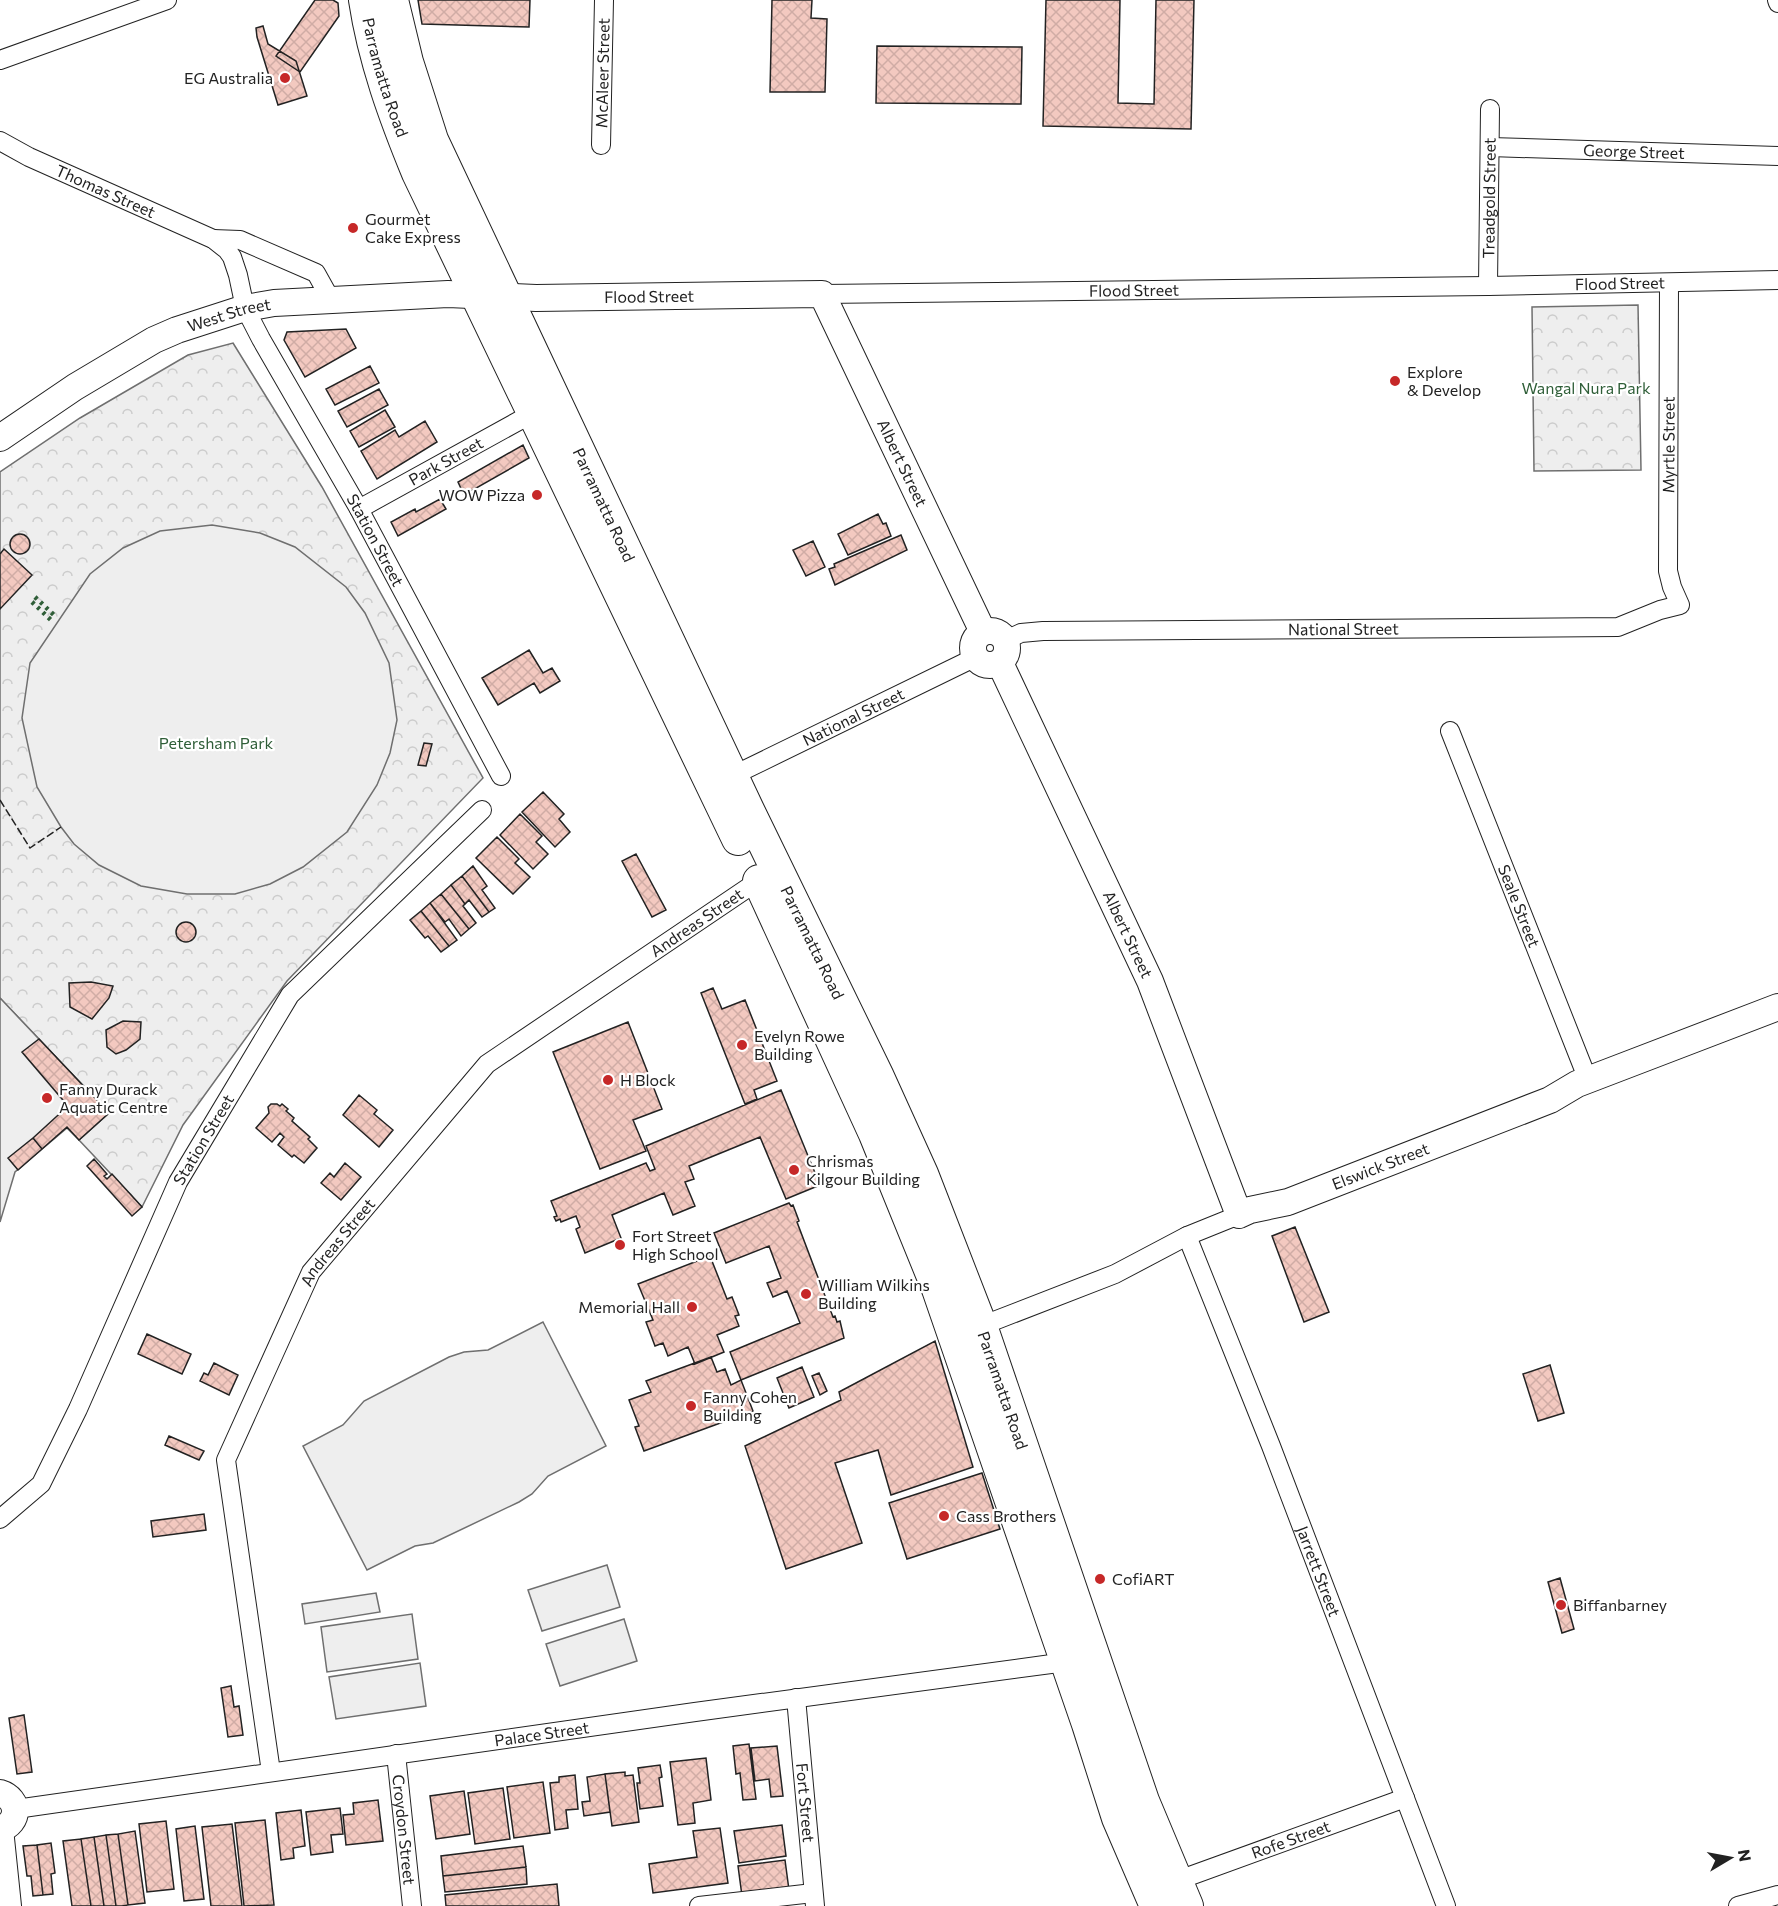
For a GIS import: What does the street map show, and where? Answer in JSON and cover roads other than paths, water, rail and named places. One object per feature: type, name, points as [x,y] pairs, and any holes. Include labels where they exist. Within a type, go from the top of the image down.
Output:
[{"type":"highway","name":"Parramatta Road","points":[[365,0],[380,70],[399,127],[418,173],[492,296],[732,776],[878,1077],[922,1174],[981,1326],[1140,1790],[1181,1894]]},
{"type":"highway","name":"Parramatta Road","points":[[392,0],[407,62],[432,140],[492,296],[532,413],[758,881],[870,1124],[938,1289],[1118,1818],[1156,1906]]},
{"type":"street","points":[[0,60],[167,0]]},
{"type":"street","name":"McAleer Street","points":[[601,145],[604,0]]},
{"type":"street","name":"Treadgold Street","points":[[1488,286],[1490,109]]},
{"type":"street","name":"Thomas Street","points":[[0,141],[29,157],[213,239],[227,250],[232,258],[245,308]]},
{"type":"street","name":"George Street","points":[[1490,147],[1778,156]]},
{"type":"street","name":"Thomas Street","points":[[213,239],[240,240],[316,273],[331,300]]},
{"type":"street","name":"Flood Street","points":[[492,296],[536,298],[1778,280]]},
{"type":"street","name":"Myrtle Street","points":[[1670,283],[1668,571],[1680,605]]},
{"type":"street","name":"West Street","points":[[0,438],[75,387],[154,340],[177,330],[245,308],[274,303],[448,294],[492,296]]},
{"type":"street","name":"Albert Street","points":[[822,294],[1150,981],[1239,1215]]},
{"type":"street","name":"Station Street","points":[[245,308],[359,509],[501,776]]},
{"type":"street","name":"Park Street","points":[[359,509],[532,413]]},
{"type":"street","name":"National Street","points":[[732,776],[1021,633],[1618,627],[1660,610],[1680,605]]},
{"type":"street","name":"Seale Street","points":[[1450,732],[1588,1080]]},
{"type":"street","name":"Station Street","points":[[0,1519],[41,1484],[78,1409],[178,1182],[290,995],[482,810]]},
{"type":"street","name":"Andreas Street","points":[[271,1772],[226,1460],[311,1272],[487,1065],[758,881]]},
{"type":"street","name":"Elswick Street","points":[[981,1326],[1115,1274],[1187,1236],[1239,1215],[1298,1198],[1550,1100],[1588,1080],[1778,1007]]},
{"type":"street","name":"Jarrett Street","points":[[1187,1236],[1271,1446],[1446,1906]]},
{"type":"street","name":"Palace Street","points":[[8,1801],[271,1772],[1066,1662]]},
{"type":"street","name":"Fort Street","points":[[796,1698],[814,1899]]},
{"type":"street","name":"Croydon Street","points":[[396,1754],[412,1906]]},
{"type":"street","name":"Rofe Street","points":[[1181,1894],[1405,1798]]},
{"type":"street","points":[[8,1801],[14,1820],[6,1828],[0,1829],[8,1906]]},
{"type":"street","points":[[1738,1906],[1778,1895]]},
{"type":"street","points":[[699,1906],[814,1899]]},
{"type":"place","name":"EG Australia","points":[[285,78]]},
{"type":"place","name":"Gourmet Cake Express","points":[[353,228]]},
{"type":"place","name":"Explore & Develop","points":[[1395,381]]},
{"type":"place","name":"WOW Pizza","points":[[537,495]]},
{"type":"place","name":"Evelyn Rowe Building","points":[[742,1045]]},
{"type":"place","name":"H Block","points":[[608,1080]]},
{"type":"place","name":"Fanny Durack Aquatic Centre","points":[[47,1098]]},
{"type":"place","name":"Chrismas Kilgour Building","points":[[794,1170]]},
{"type":"place","name":"Fort Street High School","points":[[620,1245]]},
{"type":"place","name":"William Wilkins Building","points":[[806,1294]]},
{"type":"place","name":"Memorial Hall","points":[[692,1307]]},
{"type":"place","name":"Fanny Cohen Building","points":[[691,1406]]},
{"type":"place","name":"Cass Brothers","points":[[944,1516]]},
{"type":"place","name":"CofiART","points":[[1100,1579]]},
{"type":"place","name":"Biffanbarney","points":[[1561,1605]]},
{"type":"park label","name":"Wangal Nura Park","points":[[1586,388]]},
{"type":"park label","name":"Petersham Park","points":[[216,743]]}]
